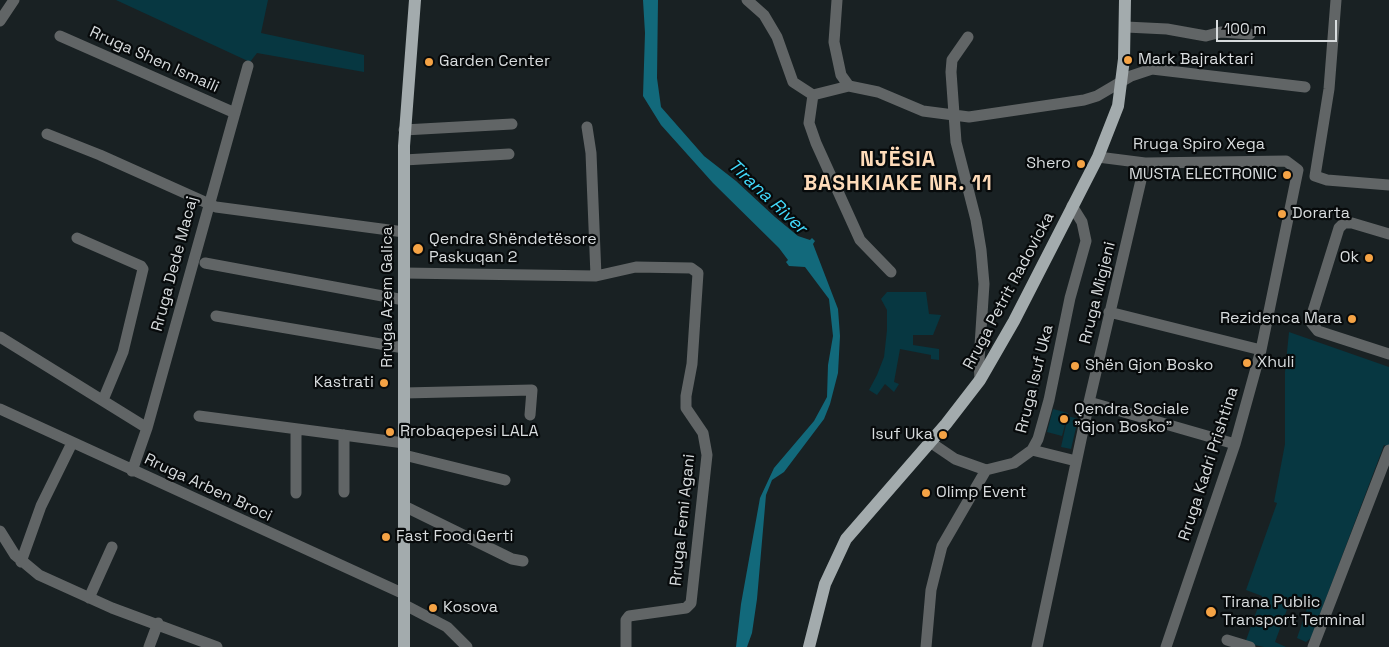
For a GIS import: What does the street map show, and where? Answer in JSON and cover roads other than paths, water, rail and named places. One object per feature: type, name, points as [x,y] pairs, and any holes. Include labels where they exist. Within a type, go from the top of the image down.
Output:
[{"type":"main road","name":"Rruga Azem Galica","points":[[404,647],[404,130],[415,0]]},
{"type":"main road","name":"Rruga Petrit Radovicka","points":[[809,647],[825,584],[846,539],[930,442],[980,380],[1014,321],[1098,157],[1118,106],[1126,27],[1125,0]]},
{"type":"street","points":[[0,21],[14,0]]},
{"type":"street","points":[[747,0],[764,15],[777,37],[793,82],[806,93],[813,95],[849,86],[878,92],[923,111],[969,117],[1057,106],[1097,96],[1121,81],[1152,69],[1305,86]]},
{"type":"street","points":[[836,0],[834,48],[841,76],[849,86]]},
{"type":"street","points":[[1336,0],[1329,89],[1315,176],[1327,180],[1389,185]]},
{"type":"street","points":[[1126,27],[1167,29],[1206,36],[1222,32],[1250,34]]},
{"type":"street","name":"Rruga Shen Ismaili","points":[[60,36],[235,113]]},
{"type":"street","points":[[968,37],[952,60],[956,142],[976,220],[984,284],[979,361],[980,380]]},
{"type":"street","name":"Rruga Dede Macaj","points":[[132,471],[147,428],[248,66]]},
{"type":"street","points":[[813,95],[808,123],[816,143],[860,240],[891,272]]},
{"type":"street","points":[[404,130],[512,124]]},
{"type":"street","points":[[404,274],[596,276],[591,153],[586,127]]},
{"type":"street","points":[[47,134],[100,155],[208,204],[404,232]]},
{"type":"street","points":[[404,160],[509,154]]},
{"type":"street","name":"Rruga Spiro Xega","points":[[1098,157],[1145,163],[1286,161],[1298,170]]},
{"type":"street","name":"Rruga Migjeni","points":[[1037,647],[1088,402],[1145,163]]},
{"type":"street","name":"Rruga Kadri Prishtina","points":[[1166,647],[1234,444],[1261,350],[1298,170]]},
{"type":"street","name":"Rruga Isuf Uka","points":[[986,470],[1014,463],[1032,450],[1038,439],[1049,400],[1070,298],[1086,241],[1082,222],[1072,206]]},
{"type":"street","points":[[1389,234],[1352,223],[1344,224],[1339,228],[1310,321],[1318,331],[1389,352]]},
{"type":"street","points":[[78,238],[142,266],[144,269],[122,352],[103,400]]},
{"type":"street","points":[[205,263],[404,300]]},
{"type":"street","name":"Rruga Femi Agani","points":[[596,276],[636,268],[691,268],[698,273],[692,364],[686,396],[686,408],[703,432],[707,455],[691,603],[686,608],[629,616],[626,620],[626,647]]},
{"type":"street","points":[[1109,312],[1261,350]]},
{"type":"street","points":[[216,316],[404,348]]},
{"type":"street","points":[[0,337],[147,428]]},
{"type":"street","points":[[404,393],[532,390],[530,415]]},
{"type":"street","points":[[1088,402],[1234,444]]},
{"type":"street","name":"Rruga Arben Broci","points":[[0,409],[405,600],[447,627],[467,647]]},
{"type":"street","points":[[199,416],[344,435],[404,449],[505,480]]},
{"type":"street","points":[[296,429],[296,493]]},
{"type":"street","points":[[344,435],[344,492]]},
{"type":"street","points":[[926,647],[931,590],[942,546],[986,470],[955,459],[930,442]]},
{"type":"street","points":[[21,562],[41,506],[72,443]]},
{"type":"street","points":[[1032,450],[1076,461]]},
{"type":"street","points":[[1313,647],[1389,450]]},
{"type":"street","points":[[404,506],[512,559],[523,561]]},
{"type":"street","points":[[0,531],[21,562],[39,575],[89,598],[217,647]]},
{"type":"street","points":[[89,598],[112,547]]},
{"type":"street","points":[[149,647],[158,623]]},
{"type":"street","points":[[1227,640],[1250,647]]},
{"type":"place","name":"Mark Bajraktari","points":[[1128,60]]},
{"type":"place","name":"Garden Center","points":[[429,62]]},
{"type":"place","name":"Shero","points":[[1081,164]]},
{"type":"place","name":"MUSTA ELECTRONIC","points":[[1287,175]]},
{"type":"place","name":"Dorarta","points":[[1282,214]]},
{"type":"place","name":"Qendra Shëndetësore Paskuqan 2","points":[[418,249]]},
{"type":"place","name":"Ok","points":[[1369,258]]},
{"type":"place","name":"Rezidenca Mara","points":[[1352,319]]},
{"type":"place","name":"Xhuli","points":[[1247,363]]},
{"type":"place","name":"Shën Gjon Bosko","points":[[1075,366]]},
{"type":"place","name":"Kastrati","points":[[384,383]]},
{"type":"place","name":"Qendra Sociale \"Gjon Bosko\"","points":[[1064,419]]},
{"type":"place","name":"Rrobaqepesi LALA","points":[[390,432]]},
{"type":"place","name":"Isuf Uka","points":[[943,435]]},
{"type":"place","name":"Olimp Event","points":[[926,493]]},
{"type":"place","name":"Fast Food Gerti","points":[[386,537]]},
{"type":"place","name":"Kosova","points":[[433,608]]},
{"type":"place","name":"Tirana Public Transport Terminal","points":[[1211,612]]},
{"type":"district","name":"NJËSIA BASHKIAKE NR. 11","points":[[898,172]]},
{"type":"water label","name":"Tirana River","points":[[767,197]]}]
